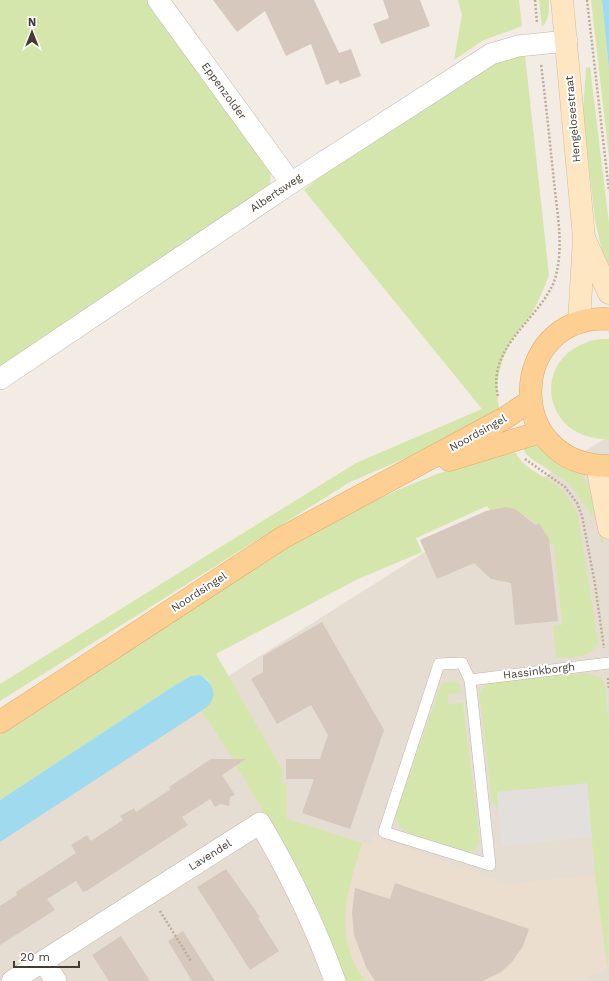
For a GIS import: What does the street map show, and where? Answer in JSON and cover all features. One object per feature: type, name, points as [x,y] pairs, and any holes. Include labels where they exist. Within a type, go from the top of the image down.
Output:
[{"type":"main road","name":"Hengelosestraat","points":[[562,0],[567,41],[584,238],[579,322]]},
{"type":"main road","name":"Hengelosestraat","points":[[584,238],[609,293]]},
{"type":"main road","points":[[609,319],[596,318],[579,322],[558,333],[540,353],[531,376],[530,401],[535,420],[541,432],[561,453],[577,462],[603,466],[609,528]]},
{"type":"main road","name":"Noordsingel","points":[[0,722],[282,538],[404,474],[505,418],[530,401]]},
{"type":"main road","name":"Noordsingel","points":[[404,474],[541,432]]},
{"type":"street","name":"Eppenzolder","points":[[158,0],[291,183]]},
{"type":"street","name":"Albertsweg","points":[[0,380],[291,183],[491,54],[518,46],[567,41]]},
{"type":"street","name":"Lavendel","points":[[12,981],[260,823],[288,871],[309,914],[335,981]]},
{"type":"street","points":[[44,961],[56,981]]},
{"type":"lane","points":[[462,663],[470,680],[490,865],[384,832],[439,664],[462,663]]},
{"type":"lane","name":"Hassinkborgh","points":[[470,680],[608,663]]},
{"type":"path","points":[[505,418],[496,389],[496,373],[500,359],[547,293],[557,272],[559,254],[559,226],[535,0]]},
{"type":"path","points":[[587,0],[609,191]]},
{"type":"path","points":[[515,440],[522,457],[530,464],[566,487],[577,504],[582,516],[608,663],[609,690]]},
{"type":"path","points":[[149,894],[192,961]]},
{"type":"shaded area","points":[[609,436],[609,981],[0,981],[0,820]]},
{"type":"shaded area","points":[[587,783],[592,837],[502,846],[497,792]]},
{"type":"shaded area","points":[[374,837],[509,884],[595,875],[607,970],[576,981],[365,981],[353,960],[347,941],[345,903],[362,843],[370,845]]},
{"type":"green space","points":[[0,0],[149,0],[271,166],[270,185],[0,370]]},
{"type":"green space","points":[[458,0],[519,0],[522,26],[484,40],[454,60],[462,15]]},
{"type":"green space","points":[[539,0],[549,0],[549,11],[542,27]]},
{"type":"green space","points":[[591,0],[602,0],[609,70],[609,157]]},
{"type":"green space","points":[[504,55],[525,55],[549,275],[531,315],[516,334],[504,355],[497,386],[499,407],[502,417],[350,482],[0,701],[0,684],[356,463],[482,409],[304,190],[317,179]]},
{"type":"green space","points":[[590,67],[609,224],[609,282],[595,220],[583,111],[586,68]]},
{"type":"green space","points":[[601,339],[609,339],[609,439],[585,436],[568,426],[556,411],[551,394],[553,376],[562,359],[578,346]]},
{"type":"green space","points":[[534,445],[544,449],[575,469],[585,479],[593,497],[604,543],[601,543],[596,521],[569,483],[533,460],[526,454],[522,446]]},
{"type":"green space","points":[[514,449],[517,456],[526,466],[556,485],[566,494],[578,515],[598,642],[591,652],[581,656],[556,658],[553,626],[562,625],[554,544],[545,546],[537,526],[526,516],[512,512],[491,512],[487,506],[416,538],[422,552],[356,580],[216,654],[283,771],[282,783],[287,783],[287,819],[362,843],[348,896],[346,930],[348,947],[355,964],[365,981],[345,981],[331,943],[303,879],[286,848],[211,724],[201,711],[211,702],[212,689],[208,680],[200,675],[169,689],[0,800],[0,731],[261,561],[363,506],[400,489],[437,474]]},
{"type":"green space","points":[[586,673],[602,678],[605,686],[609,726],[608,972],[595,875],[587,784],[497,792],[498,807],[492,803],[479,693],[486,684],[492,682]]},
{"type":"green space","points":[[453,681],[460,685],[461,693],[448,694],[448,704],[463,703],[480,842],[478,847],[468,852],[431,842],[413,835],[401,828],[396,816],[440,687],[443,683]]},
{"type":"water","points":[[602,0],[609,0],[609,70]]},
{"type":"water","points":[[200,675],[212,686],[214,694],[210,703],[206,707],[0,842],[0,800],[169,689],[191,676]]},
{"type":"building","points":[[213,0],[314,0],[339,53],[351,49],[361,76],[340,84],[338,80],[326,85],[311,44],[286,56],[265,11],[237,32]]},
{"type":"building","points":[[383,0],[420,0],[430,26],[381,44],[373,24],[389,18]]},
{"type":"building","points":[[506,507],[515,509],[536,525],[539,523],[549,539],[558,621],[515,625],[511,583],[491,579],[474,563],[437,579],[420,540],[486,511]]},
{"type":"building","points":[[322,622],[384,730],[350,829],[302,813],[314,779],[286,779],[286,759],[320,759],[328,735],[311,705],[277,724],[251,679],[263,672],[263,656]]},
{"type":"building","points":[[211,759],[246,759],[222,775],[235,795],[230,797],[229,806],[220,804],[215,807],[210,799],[182,817],[188,825],[88,890],[83,892],[76,881],[47,899],[55,910],[0,945],[0,906],[17,895],[16,892],[76,853],[71,845],[87,835],[91,841],[123,820],[120,816],[134,808],[136,812],[171,789],[169,787]]},
{"type":"building","points":[[226,869],[260,917],[258,918],[279,951],[250,970],[197,887]]},
{"type":"building","points":[[395,883],[529,929],[523,946],[512,962],[501,972],[483,981],[375,981],[366,967],[354,935],[352,913],[355,888],[390,899]]},
{"type":"building","points":[[183,931],[215,981],[192,981],[168,941]]},
{"type":"building","points":[[121,936],[150,981],[109,981],[92,955]]}]
